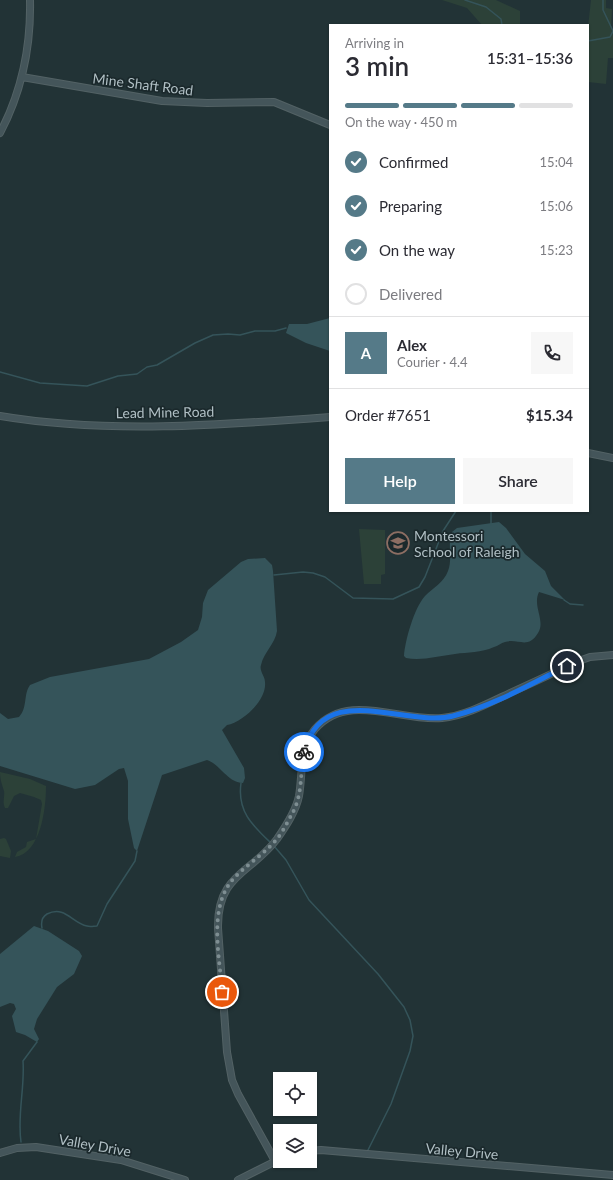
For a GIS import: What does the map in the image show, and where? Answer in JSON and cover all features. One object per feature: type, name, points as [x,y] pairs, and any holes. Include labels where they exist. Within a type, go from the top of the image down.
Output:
[{"type":"street","points":[[0,133],[13,104],[22,77],[28,41],[30,0]]},
{"type":"street","name":"Mine Shaft Road","points":[[22,77],[162,101],[207,103],[274,102],[329,124]]},
{"type":"street","name":"Lead Mine Road","points":[[0,416],[31,421],[160,426],[329,417]]},
{"type":"street","points":[[589,453],[613,458]]},
{"type":"street","points":[[273,1152],[238,1094],[230,1070],[227,1052],[218,922],[223,898],[234,878],[276,840],[294,810],[299,796],[305,750],[314,731],[329,717],[347,710],[362,709],[422,718],[453,716],[491,702],[590,657],[613,655]]},
{"type":"street","name":"Valley Drive","points":[[0,1153],[17,1148],[36,1148],[88,1155],[121,1160],[185,1180]]},
{"type":"street","name":"Valley Drive","points":[[317,1150],[613,1175]]},
{"type":"street","points":[[238,1180],[273,1162]]},
{"type":"green space","points":[[442,0],[496,0],[520,11],[520,24],[481,24],[467,8]]},
{"type":"green space","points":[[591,0],[606,0],[606,8],[612,9],[611,29],[613,30],[613,58],[608,58],[606,84],[589,82],[588,24]]},
{"type":"green space","points":[[359,529],[385,530],[385,574],[381,575],[381,584],[364,584]]},
{"type":"green space","points":[[0,772],[30,779],[46,786],[43,817],[36,839],[42,804],[41,800],[20,793],[14,796],[8,808],[5,808],[4,791]]},
{"type":"green space","points":[[0,839],[6,839],[11,851],[10,858],[0,856]]},
{"type":"green space","points":[[36,839],[24,854],[15,857],[17,852],[26,847],[27,842]]},
{"type":"water","points":[[329,318],[329,351],[306,343],[286,333],[289,324],[307,324]]},
{"type":"water","points":[[499,522],[506,528],[525,554],[545,571],[551,586],[565,600],[539,592],[537,603],[541,624],[538,633],[530,641],[510,641],[489,649],[424,659],[406,658],[404,656],[406,642],[417,608],[425,596],[441,582],[448,571],[452,532],[457,528]]},
{"type":"water","points":[[265,558],[272,565],[273,571],[277,631],[274,640],[262,660],[261,669],[265,680],[265,689],[258,703],[247,715],[240,720],[227,725],[222,730],[244,768],[245,778],[243,783],[228,777],[216,765],[207,760],[162,775],[137,851],[134,848],[128,819],[128,781],[124,768],[119,769],[95,785],[75,789],[0,766],[0,713],[8,719],[19,717],[24,709],[30,685],[50,677],[149,659],[181,642],[198,630],[202,617],[203,603],[208,590],[241,562],[248,559]]},
{"type":"water","points":[[34,926],[48,931],[79,951],[82,956],[74,974],[57,987],[37,1019],[34,1029],[39,1039],[37,1042],[16,1032],[12,1016],[16,1009],[14,1004],[10,1003],[0,1007],[0,954]]},
{"type":"waterway","points":[[465,0],[486,7],[501,19],[502,24]]},
{"type":"waterway","points":[[589,41],[610,37],[613,31],[603,10],[603,0]]},
{"type":"waterway","points":[[0,372],[40,383],[87,386],[118,376],[137,374],[147,367],[157,365],[195,343],[213,335],[240,335],[255,331],[275,331],[286,328]]},
{"type":"waterway","points":[[274,575],[303,572],[313,573],[325,577],[353,598],[393,599],[419,587],[425,577],[443,531],[455,512]]},
{"type":"waterway","points":[[491,512],[491,525]]},
{"type":"waterway","points":[[564,600],[570,604],[583,605]]},
{"type":"waterway","points":[[241,783],[241,802],[247,817],[271,843]]},
{"type":"waterway","points":[[274,846],[286,860],[309,900],[378,974],[404,1007],[410,1020],[413,1036],[410,1051],[391,1104],[367,1152]]},
{"type":"waterway","points":[[42,928],[43,918],[47,914],[53,912],[64,913],[87,926],[97,926],[107,904],[135,861],[137,851]]},
{"type":"waterway","points":[[21,1142],[20,1122],[23,1061],[37,1042]]},
{"type":"way so far","points":[[222,992],[218,928],[218,915],[221,904],[225,893],[234,878],[268,849],[285,827],[294,810],[299,796],[304,752]]},
{"type":"place","name":"Montessori School of Raleigh","points":[[398,543]]},
{"type":"route","points":[[304,752],[306,745],[314,731],[329,717],[337,713],[347,710],[362,709],[422,718],[442,718],[453,716],[491,702],[567,666]]}]
